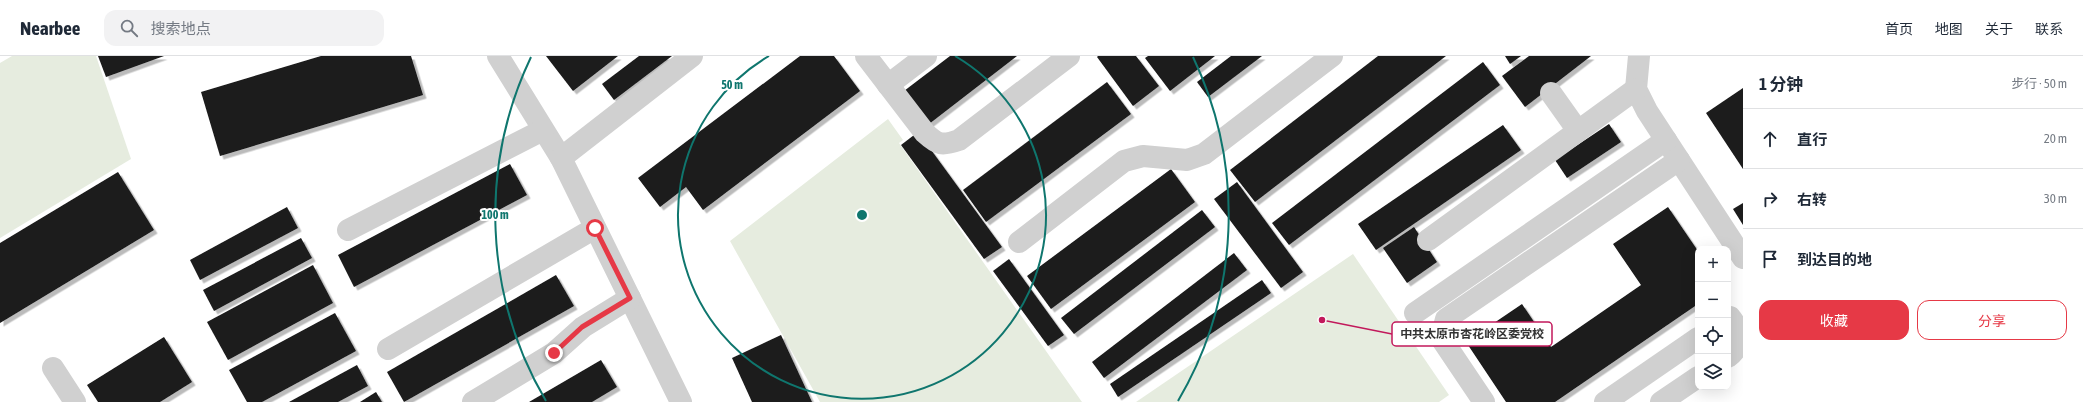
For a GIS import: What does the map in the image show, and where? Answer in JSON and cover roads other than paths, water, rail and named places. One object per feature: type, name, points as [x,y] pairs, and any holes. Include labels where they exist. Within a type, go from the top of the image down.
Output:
[{"type":"street","points":[[498,56],[560,158],[681,402]]},
{"type":"street","points":[[560,158],[692,56]]},
{"type":"street","points":[[866,56],[925,133],[935,142],[945,144],[958,140],[1069,56]]},
{"type":"street","points":[[888,85],[926,56]]},
{"type":"street","points":[[1019,242],[1124,161],[1143,156],[1187,160],[1204,154],[1332,56]]},
{"type":"street","points":[[1639,56],[1636,89],[1666,140],[1743,258]]},
{"type":"street","points":[[1428,240],[1636,89]]},
{"type":"street","points":[[1551,93],[1578,131]]},
{"type":"street","points":[[348,230],[543,130]]},
{"type":"street","points":[[1415,313],[1666,140]]},
{"type":"street","points":[[1484,402],[1441,338],[1446,319],[1679,160]]},
{"type":"street","points":[[388,349],[595,228]]},
{"type":"street","points":[[473,402],[554,353],[582,327],[630,298]]},
{"type":"street","points":[[1730,354],[1738,345],[1739,334],[1734,314]]},
{"type":"street","points":[[1605,402],[1695,340]]},
{"type":"street","points":[[53,368],[75,402]]},
{"type":"street","points":[[1661,402],[1695,379]]},
{"type":"place","name":"中共太原市杏花岭区委党校","points":[[1322,320]]}]
